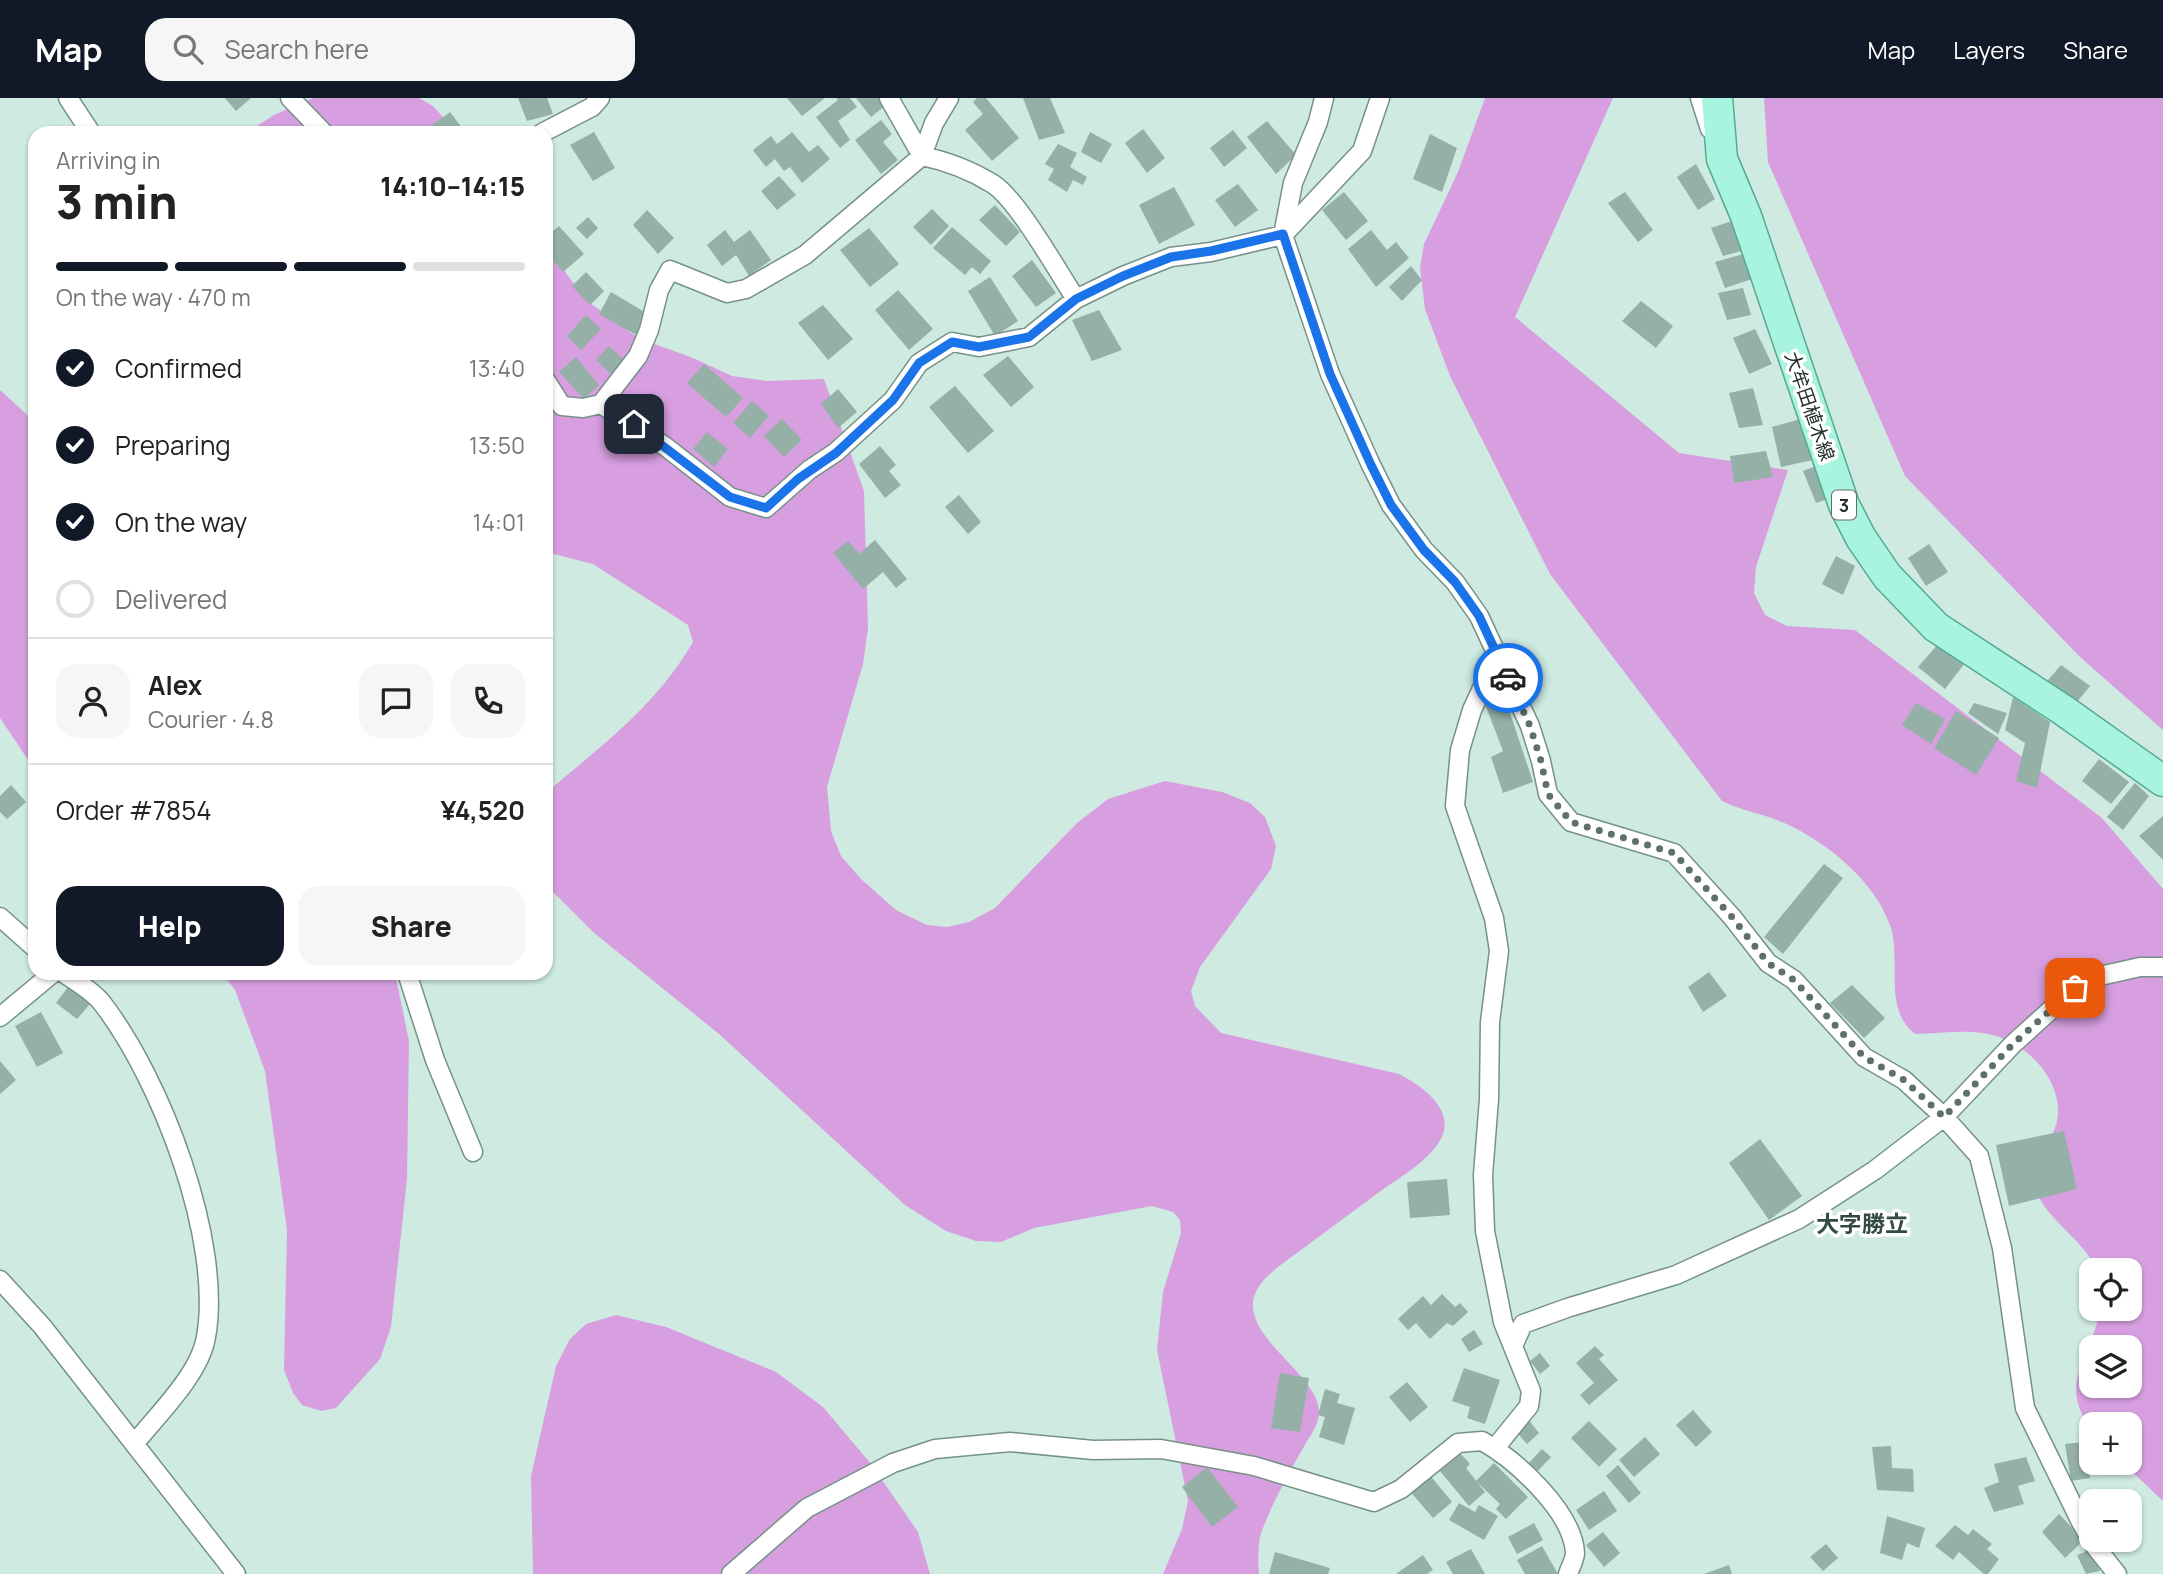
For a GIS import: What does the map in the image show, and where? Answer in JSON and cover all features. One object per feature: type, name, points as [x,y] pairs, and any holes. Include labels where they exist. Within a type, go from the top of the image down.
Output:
[{"type":"main road","name":"大牟田植木線","points":[[1717,98],[1722,159],[1746,216],[1844,505],[1861,538],[1887,576],[1936,627],[2063,710],[2163,781]]},
{"type":"street","points":[[68,98],[86,126]]},
{"type":"street","points":[[290,98],[317,126]]},
{"type":"street","points":[[553,127],[592,107],[600,98]]},
{"type":"street","points":[[889,98],[922,156],[940,160],[995,185],[1021,215],[1076,299]]},
{"type":"street","points":[[553,392],[562,406],[583,408],[601,404],[638,356],[649,330],[659,290],[670,270],[727,293],[746,289],[805,255],[922,156],[933,123],[949,98]]},
{"type":"street","points":[[1324,98],[1318,122],[1293,183],[1283,234],[1330,374],[1391,505],[1424,550],[1455,582],[1479,616],[1530,726],[1548,794],[1571,822],[1674,853],[1732,917],[1768,963],[1794,980],[1864,1057],[1904,1080],[1944,1117],[1979,1156],[2003,1248],[2025,1408],[2080,1520],[2094,1545],[2117,1574]]},
{"type":"street","points":[[601,404],[666,447],[730,497],[766,508],[794,482],[836,453],[893,400],[919,363],[952,342],[979,347],[1029,337],[1076,299],[1123,276],[1171,257],[1211,251],[1283,234],[1362,151],[1380,98]]},
{"type":"street","points":[[1700,98],[1716,147],[1746,216]]},
{"type":"street","points":[[1495,1448],[1529,1406],[1531,1391],[1503,1322],[1485,1230],[1483,1175],[1489,1100],[1490,1022],[1499,951],[1494,918],[1455,806],[1460,750],[1472,710],[1497,656]]},
{"type":"street","points":[[0,917],[28,942]]},
{"type":"street","points":[[1513,1346],[1523,1324],[1676,1275],[1799,1219],[1875,1170],[1944,1117],[2013,1044],[2075,988],[2091,978],[2140,967],[2163,967]]},
{"type":"street","points":[[0,1017],[44,980]]},
{"type":"street","points":[[73,980],[100,1000],[142,1064],[172,1137],[202,1228],[208,1263],[206,1339],[192,1371],[135,1443]]},
{"type":"street","points":[[409,980],[435,1059],[473,1152]]},
{"type":"street","points":[[0,1280],[42,1326],[236,1574]]},
{"type":"street","points":[[732,1574],[807,1508],[893,1463],[935,1449],[1010,1442],[1093,1450],[1161,1449],[1254,1466],[1374,1502],[1401,1489],[1458,1443],[1482,1441],[1517,1465],[1562,1514],[1575,1554],[1568,1574]]},
{"type":"shaded area","points":[[313,98],[419,98],[433,106],[451,126],[257,126],[274,115]]},
{"type":"shaded area","points":[[1485,98],[1613,98],[1515,317],[1679,453],[1788,470],[1756,567],[1754,593],[1765,615],[1787,626],[1855,630],[2102,818],[2163,889],[2163,1501],[2136,1475],[2142,1475],[2142,1412],[2081,1412],[2077,1397],[2079,1374],[2079,1398],[2142,1398],[2142,1335],[2093,1335],[2097,1321],[2142,1321],[2142,1258],[2090,1258],[2049,1212],[2035,1190],[2035,1176],[2056,1125],[2058,1110],[2051,1082],[2033,1058],[2009,1041],[1996,1036],[1966,1032],[1915,1034],[1905,1024],[1896,998],[1891,928],[1881,907],[1861,878],[1835,854],[1807,834],[1777,820],[1722,801],[1550,574],[1450,376],[1425,309],[1420,268],[1424,244],[1458,172]]},
{"type":"shaded area","points":[[1764,98],[2163,98],[2163,730],[2080,657],[1905,476],[1768,162]]},
{"type":"shaded area","points":[[553,255],[586,300],[638,338],[732,376],[767,381],[824,379],[864,491],[868,628],[863,664],[827,787],[831,831],[841,856],[860,878],[896,910],[927,925],[947,927],[969,922],[995,908],[1077,823],[1108,799],[1165,781],[1222,792],[1250,803],[1265,817],[1276,846],[1271,869],[1200,967],[1191,991],[1195,1006],[1221,1033],[1399,1074],[1418,1085],[1435,1101],[1444,1120],[1444,1131],[1439,1142],[1415,1167],[1275,1270],[1258,1287],[1255,1294],[1253,1310],[1258,1325],[1307,1383],[1316,1398],[1319,1412],[1315,1427],[1263,1528],[1259,1546],[1259,1574],[1163,1574],[1182,1529],[1188,1501],[1157,1350],[1163,1292],[1181,1233],[1180,1220],[1173,1212],[1152,1206],[1034,1228],[1001,1242],[976,1241],[946,1231],[905,1205],[719,1034],[593,932],[553,892],[553,787],[645,706],[693,642],[688,625],[593,564],[553,554]]},
{"type":"shaded area","points":[[0,390],[28,416],[28,760],[0,718]]},
{"type":"shaded area","points":[[227,980],[396,980],[409,1041],[407,1179],[391,1327],[380,1359],[336,1408],[321,1411],[302,1405],[293,1393],[284,1370],[287,1230],[265,1071],[235,990]]},
{"type":"shaded area","points":[[616,1315],[666,1327],[776,1372],[823,1407],[871,1464],[918,1532],[930,1574],[533,1574],[531,1476],[556,1366],[570,1339],[586,1324]]},
{"type":"building","points":[[225,98],[251,98],[236,111]]},
{"type":"building","points":[[518,98],[547,98],[553,114],[527,121]]},
{"type":"building","points":[[787,98],[825,98],[802,116]]},
{"type":"building","points":[[836,98],[850,98],[857,107],[838,121],[850,140],[840,148],[816,117],[838,100]]},
{"type":"building","points":[[856,98],[880,98],[886,105],[871,117]]},
{"type":"building","points":[[977,98],[986,98],[1019,138],[992,161],[965,130],[983,114],[973,102]]},
{"type":"building","points":[[1023,98],[1050,98],[1065,133],[1039,140]]},
{"type":"building","points":[[450,112],[461,126],[433,126]]},
{"type":"building","points":[[881,120],[892,134],[883,142],[898,160],[881,174],[855,140]]},
{"type":"building","points":[[1267,121],[1296,155],[1276,174],[1247,137]]},
{"type":"building","points":[[1143,129],[1165,158],[1147,173],[1125,143]]},
{"type":"building","points":[[1233,130],[1247,148],[1224,167],[1210,148]]},
{"type":"building","points":[[594,132],[615,168],[593,181],[570,145]]},
{"type":"building","points":[[792,132],[809,152],[818,145],[830,159],[802,183],[790,167],[784,171],[775,159],[766,167],[753,150],[771,136],[777,144]]},
{"type":"building","points":[[1090,132],[1112,144],[1101,163],[1081,152]]},
{"type":"building","points":[[1430,134],[1457,148],[1442,192],[1413,179]]},
{"type":"building","points":[[1058,144],[1077,153],[1070,167],[1087,177],[1083,185],[1073,180],[1067,192],[1048,180],[1054,169],[1045,164]]},
{"type":"building","points":[[1696,164],[1715,199],[1698,210],[1677,177]]},
{"type":"building","points":[[779,176],[796,195],[777,210],[761,191]]},
{"type":"building","points":[[1238,184],[1258,210],[1235,227],[1215,200]]},
{"type":"building","points":[[1174,187],[1195,225],[1159,244],[1139,205]]},
{"type":"building","points":[[1344,192],[1368,221],[1346,240],[1322,210]]},
{"type":"building","points":[[1625,192],[1653,230],[1638,242],[1608,203]]},
{"type":"building","points":[[995,205],[1020,232],[1006,246],[979,220]]},
{"type":"building","points":[[932,209],[949,226],[931,245],[913,227]]},
{"type":"building","points":[[647,210],[674,238],[658,254],[633,225]]},
{"type":"building","points":[[588,217],[598,228],[587,239],[576,228]]},
{"type":"building","points":[[1735,220],[1745,250],[1723,256],[1711,228]]},
{"type":"building","points":[[559,226],[584,254],[563,272],[553,260],[553,231]]},
{"type":"building","points":[[952,227],[991,261],[980,274],[972,267],[965,275],[933,248]]},
{"type":"building","points":[[869,228],[899,264],[870,287],[840,250]]},
{"type":"building","points":[[725,230],[734,242],[750,230],[771,260],[749,276],[736,255],[722,266],[707,245]]},
{"type":"building","points":[[1371,230],[1387,250],[1396,242],[1409,258],[1376,287],[1348,249]]},
{"type":"building","points":[[1743,254],[1752,279],[1725,288],[1715,262]]},
{"type":"building","points":[[1032,260],[1056,293],[1036,307],[1012,276]]},
{"type":"building","points":[[1411,266],[1422,280],[1402,301],[1389,287]]},
{"type":"building","points":[[586,272],[604,291],[590,305],[572,286]]},
{"type":"building","points":[[990,277],[1018,321],[995,336],[968,291]]},
{"type":"building","points":[[1743,288],[1751,315],[1727,320],[1718,293]]},
{"type":"building","points":[[898,290],[933,329],[909,350],[875,310]]},
{"type":"building","points":[[611,292],[648,314],[636,335],[599,314]]},
{"type":"building","points":[[1641,301],[1673,326],[1656,348],[1622,321]]},
{"type":"building","points":[[823,305],[853,339],[828,360],[798,323]]},
{"type":"building","points":[[1099,310],[1122,350],[1092,361],[1072,320]]},
{"type":"building","points":[[586,315],[601,329],[581,350],[567,336]]},
{"type":"building","points":[[1755,329],[1772,364],[1749,374],[1733,338]]},
{"type":"building","points":[[609,346],[625,361],[612,375],[596,360]]},
{"type":"building","points":[[1008,356],[1034,387],[1011,407],[983,375]]},
{"type":"building","points":[[576,357],[599,385],[584,399],[559,372]]},
{"type":"building","points":[[704,364],[743,398],[726,417],[687,383]]},
{"type":"building","points":[[955,386],[994,431],[968,453],[929,407]]},
{"type":"building","points":[[1753,388],[1763,425],[1739,428],[1729,393]]},
{"type":"building","points":[[838,389],[857,412],[838,428],[821,404]]},
{"type":"building","points":[[752,401],[769,416],[750,438],[733,423]]},
{"type":"building","points":[[1808,417],[1822,458],[1781,467],[1772,427]]},
{"type":"building","points":[[782,419],[802,440],[784,457],[764,436]]},
{"type":"building","points":[[707,432],[728,449],[714,467],[693,449]]},
{"type":"building","points":[[880,446],[896,465],[889,471],[901,485],[885,498],[859,464]]},
{"type":"building","points":[[1766,451],[1773,477],[1734,483],[1730,456]]},
{"type":"building","points":[[1824,463],[1837,496],[1816,503],[1803,471]]},
{"type":"building","points":[[959,495],[981,522],[968,534],[945,507]]},
{"type":"building","points":[[875,540],[907,579],[896,588],[883,572],[863,589],[833,553],[848,541],[859,554]]},
{"type":"building","points":[[1929,544],[1948,572],[1926,586],[1908,558]]},
{"type":"building","points":[[1836,556],[1855,566],[1843,595],[1822,584]]},
{"type":"building","points":[[1939,643],[1965,663],[1945,689],[1918,667]]},
{"type":"building","points":[[2061,665],[2090,686],[2072,708],[2043,686]]},
{"type":"building","points":[[1504,695],[1533,782],[1503,793],[1491,757],[1503,751],[1485,704]]},
{"type":"building","points":[[2013,697],[2050,722],[2037,788],[2016,781],[2025,743],[2005,730]]},
{"type":"building","points":[[1916,703],[1945,719],[1931,744],[1902,725]]},
{"type":"building","points":[[1974,703],[2007,713],[1998,734],[1968,713]]},
{"type":"building","points":[[1956,711],[1999,738],[1976,775],[1934,748]]},
{"type":"building","points":[[2099,759],[2129,782],[2111,804],[2082,781]]},
{"type":"building","points":[[2135,783],[2149,796],[2123,830],[2107,817]]},
{"type":"building","points":[[11,785],[26,802],[7,819],[0,812],[0,796]]},
{"type":"building","points":[[2163,816],[2163,860],[2139,836]]},
{"type":"building","points":[[1824,864],[1843,878],[1783,954],[1764,937]]},
{"type":"building","points":[[1709,972],[1727,996],[1703,1012],[1688,987]]},
{"type":"building","points":[[1852,985],[1885,1018],[1864,1038],[1830,1003]]},
{"type":"building","points":[[68,987],[90,1004],[77,1019],[56,1003]]},
{"type":"building","points":[[41,1012],[63,1053],[37,1067],[15,1026]]},
{"type":"building","points":[[0,1061],[16,1080],[0,1094]]},
{"type":"building","points":[[2064,1131],[2077,1189],[2009,1206],[1996,1145]]},
{"type":"building","points":[[1760,1139],[1802,1196],[1769,1220],[1729,1163]]},
{"type":"building","points":[[1447,1179],[1450,1215],[1410,1218],[1407,1182]]},
{"type":"building","points":[[1442,1294],[1455,1307],[1460,1303],[1468,1312],[1453,1326],[1447,1323],[1430,1339],[1416,1323],[1408,1330],[1398,1319],[1423,1296],[1431,1305]]},
{"type":"building","points":[[1474,1330],[1483,1344],[1469,1352],[1461,1339]]},
{"type":"building","points":[[1595,1346],[1604,1355],[1599,1359],[1618,1380],[1589,1405],[1580,1395],[1594,1383],[1576,1363]]},
{"type":"building","points":[[1540,1353],[1550,1366],[1540,1374],[1530,1361]]},
{"type":"building","points":[[1464,1368],[1500,1380],[1485,1424],[1467,1418],[1470,1407],[1452,1401]]},
{"type":"building","points":[[1280,1373],[1309,1378],[1300,1432],[1271,1428]]},
{"type":"building","points":[[1407,1382],[1428,1407],[1410,1422],[1389,1397]]},
{"type":"building","points":[[1325,1389],[1340,1394],[1337,1403],[1355,1408],[1344,1445],[1319,1437],[1325,1417],[1318,1415]]},
{"type":"building","points":[[1693,1410],[1712,1432],[1696,1447],[1676,1425]]},
{"type":"building","points":[[1527,1418],[1539,1433],[1527,1444],[1514,1429]]},
{"type":"building","points":[[1589,1421],[1617,1449],[1599,1467],[1571,1438]]},
{"type":"building","points":[[1645,1437],[1660,1454],[1634,1477],[1619,1460]]},
{"type":"building","points":[[2079,1443],[2079,1475],[2090,1475],[2090,1478],[2071,1481],[2065,1444]]},
{"type":"building","points":[[1891,1446],[1892,1468],[1913,1469],[1914,1492],[1877,1490],[1872,1447]]},
{"type":"building","points":[[1542,1449],[1551,1457],[1535,1474],[1526,1466]]},
{"type":"building","points":[[1461,1454],[1470,1464],[1466,1468],[1485,1492],[1469,1506],[1440,1471]]},
{"type":"building","points":[[2026,1457],[2035,1481],[2018,1486],[2024,1504],[1994,1512],[1984,1488],[1999,1482],[1994,1464]]},
{"type":"building","points":[[1494,1463],[1528,1497],[1506,1519],[1496,1509],[1500,1504],[1476,1481]]},
{"type":"building","points":[[1618,1465],[1641,1493],[1629,1503],[1606,1476]]},
{"type":"building","points":[[1207,1467],[1238,1507],[1212,1527],[1182,1487]]},
{"type":"building","points":[[1428,1473],[1452,1502],[1433,1518],[1408,1489]]},
{"type":"building","points":[[1604,1491],[1617,1511],[1589,1530],[1576,1510]]},
{"type":"building","points":[[1459,1503],[1475,1512],[1479,1505],[1498,1516],[1484,1540],[1449,1520]]},
{"type":"building","points":[[2059,1514],[2079,1535],[2079,1545],[2065,1558],[2042,1532]]},
{"type":"building","points":[[1887,1516],[1925,1528],[1919,1548],[1907,1543],[1902,1560],[1880,1553]]},
{"type":"building","points":[[1534,1523],[1543,1540],[1517,1554],[1508,1537]]},
{"type":"building","points":[[1955,1525],[1968,1535],[1973,1529],[1992,1544],[1987,1549],[1999,1559],[1988,1574],[1984,1574],[1959,1552],[1953,1560],[1935,1546]]},
{"type":"building","points":[[1603,1532],[1620,1553],[1604,1567],[1586,1545]]},
{"type":"building","points":[[1826,1544],[1838,1558],[1823,1571],[1810,1557]]},
{"type":"building","points":[[1542,1546],[1558,1574],[1525,1574],[1517,1560]]},
{"type":"building","points":[[1471,1549],[1485,1574],[1453,1574],[1446,1562]]},
{"type":"building","points":[[1275,1552],[1330,1568],[1328,1574],[1269,1574]]},
{"type":"building","points":[[2091,1552],[2100,1571],[2086,1574],[2077,1555]]},
{"type":"building","points":[[1423,1555],[1433,1570],[1427,1574],[1396,1574]]},
{"type":"building","points":[[1729,1565],[1732,1574],[1704,1574]]},
{"type":"way so far","points":[[1508,678],[1530,726],[1548,794],[1571,822],[1674,853],[1732,917],[1768,963],[1794,980],[1864,1057],[1904,1080],[1944,1117],[2013,1044],[2075,988]]},
{"type":"district","name":"大字勝立","points":[[1862,1223]]},
{"type":"route","points":[[634,424],[730,497],[766,508],[798,479],[836,453],[893,400],[919,363],[952,342],[979,347],[1029,337],[1076,299],[1123,276],[1171,257],[1211,251],[1283,234],[1330,374],[1391,505],[1424,550],[1455,582],[1479,616],[1508,678]]}]
